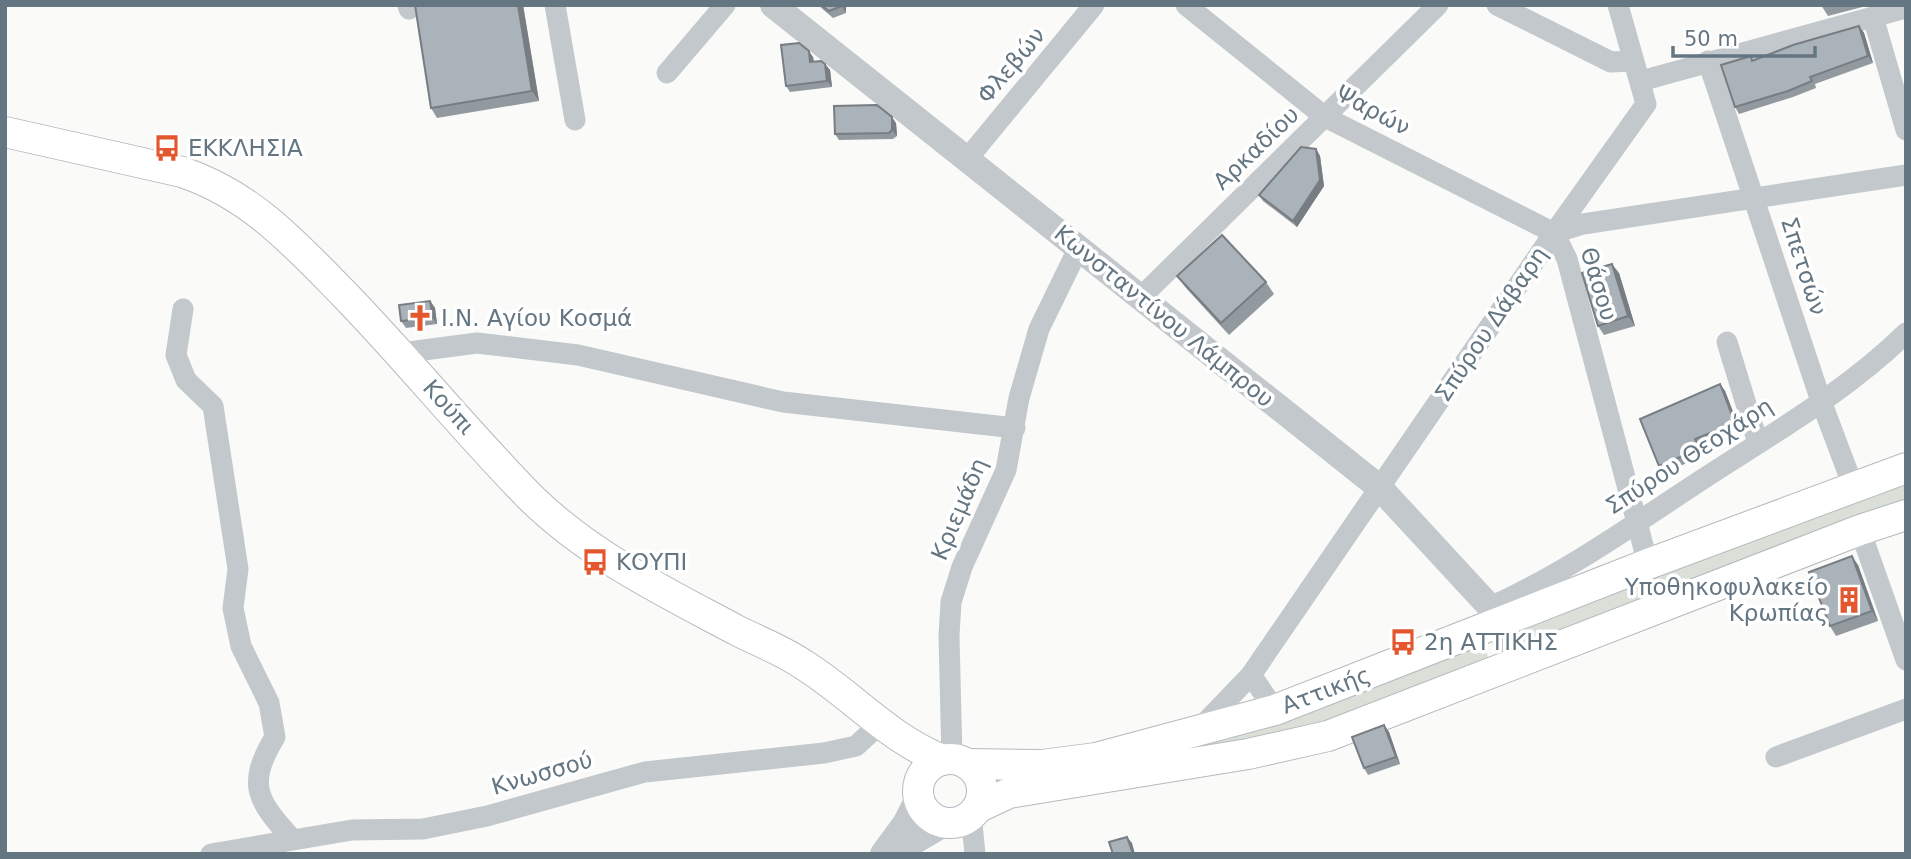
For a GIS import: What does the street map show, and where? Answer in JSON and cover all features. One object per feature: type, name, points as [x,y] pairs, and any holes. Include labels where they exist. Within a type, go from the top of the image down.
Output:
[{"type":"main road","name":"Κούπι","points":[[5,132],[182,173],[228,192],[283,231],[401,353],[529,496],[566,530],[641,580],[804,665],[880,724]]},
{"type":"main road","name":"Αττικής","points":[[954,761],[1042,765],[1096,758],[1275,710],[1494,615],[1648,564],[1906,468]]},
{"type":"main road","name":"Αττικής","points":[[965,815],[1009,793],[1248,754],[1328,736],[1860,530],[1906,515]]},
{"type":"main road","points":[[880,724],[916,750],[954,761],[981,783],[965,815],[929,814],[906,757],[880,724]]},
{"type":"main road","points":[[919,792],[926,770],[954,761]]},
{"type":"street","points":[[555,5],[575,120]]},
{"type":"street","points":[[667,73],[725,5]]},
{"type":"street","name":"Φλεβών","points":[[968,158],[1094,5]]},
{"type":"street","name":"Ψαρών","points":[[1186,5],[1325,117],[1554,233]]},
{"type":"street","name":"Αρκαδίου","points":[[1140,298],[1438,5]]},
{"type":"street","points":[[1497,5],[1611,62],[1632,61]]},
{"type":"street","points":[[1618,5],[1632,61],[1642,81],[1906,8]]},
{"type":"street","name":"Κωνσταντίνου Λάμπρου","points":[[781,8],[1078,249],[1380,488],[1494,615],[1515,663]]},
{"type":"street","points":[[1873,17],[1906,130]]},
{"type":"street","name":"Σπετσών","points":[[1709,61],[1821,401],[1853,486]]},
{"type":"street","name":"Θάσου","points":[[1642,81],[1646,104],[1554,233],[1567,259],[1648,564]]},
{"type":"street","name":"Σπύρου Δάβαρη","points":[[1195,733],[1251,676],[1554,233],[1583,223],[1754,200],[1906,175]]},
{"type":"street","name":"Κριεμάδη","points":[[954,761],[949,636],[951,602],[962,567],[1006,470],[1019,398],[1039,329],[1078,249]]},
{"type":"street","points":[[183,309],[176,355],[186,380],[213,406],[238,569],[233,608],[242,646],[268,703],[275,737],[262,759],[258,793],[268,813],[292,839]]},
{"type":"street","name":"Σπύρου Θεοχάρη","points":[[1494,615],[1821,401],[1882,357],[1906,333]]},
{"type":"street","points":[[1727,342],[1758,443]]},
{"type":"street","points":[[401,353],[477,343],[578,355],[783,402],[1015,428]]},
{"type":"street","points":[[1860,530],[1906,660]]},
{"type":"street","points":[[1251,676],[1275,710]]},
{"type":"street","points":[[1776,757],[1906,709]]},
{"type":"street","name":"Κνωσσού","points":[[211,854],[352,830],[423,829],[487,816],[645,772],[824,753],[856,746],[880,724]]},
{"type":"street","points":[[883,854],[905,824],[919,792]]},
{"type":"street","points":[[894,854],[965,815],[975,854]]},
{"type":"shaded area","points":[[1906,473],[1906,503],[1526,647],[1519,641],[1516,632]]},
{"type":"shaded area","points":[[1485,641],[1488,659],[1307,730],[998,783],[994,773]]},
{"type":"building","points":[[415,5],[518,5],[532,91],[431,108]]},
{"type":"building","points":[[821,5],[842,5],[842,6],[829,11]]},
{"type":"building","points":[[1859,26],[1868,56],[1810,77],[1812,81],[1788,91],[1735,107],[1721,65],[1751,56],[1752,61],[1793,45]]},
{"type":"building","points":[[799,43],[809,51],[810,62],[821,61],[825,64],[827,81],[786,86],[781,45]]},
{"type":"building","points":[[877,105],[892,117],[892,130],[889,133],[835,134],[834,106]]},
{"type":"building","points":[[1301,147],[1316,149],[1320,180],[1293,221],[1259,195]]},
{"type":"building","points":[[1222,235],[1266,282],[1221,323],[1177,276]]},
{"type":"building","points":[[1612,264],[1628,316],[1598,326],[1582,273]]},
{"type":"building","points":[[430,301],[433,318],[401,321],[399,305]]},
{"type":"building","points":[[1720,384],[1735,423],[1695,439],[1699,449],[1659,466],[1640,419]]},
{"type":"building","name":"Υποθηκοφυλακείο Κρωπίας","points":[[1852,556],[1872,611],[1830,626],[1809,572]]},
{"type":"building","points":[[1384,725],[1396,757],[1364,768],[1352,737]]},
{"type":"building","points":[[1127,837],[1133,854],[1113,854],[1109,842]]},
{"type":"place","name":"ΕΚΚΛΗΣΙΑ","points":[[167,148]]},
{"type":"place","name":"Ι.Ν. Αγίου Κοσμά","points":[[420,318]]},
{"type":"place","name":"ΚΟΥΠΙ","points":[[595,562]]},
{"type":"place","name":"Υποθηκοφυλακείο Κρωπίας","points":[[1849,600]]},
{"type":"place","name":"2η ΑΤΤΙΚΗΣ","points":[[1403,642]]}]
